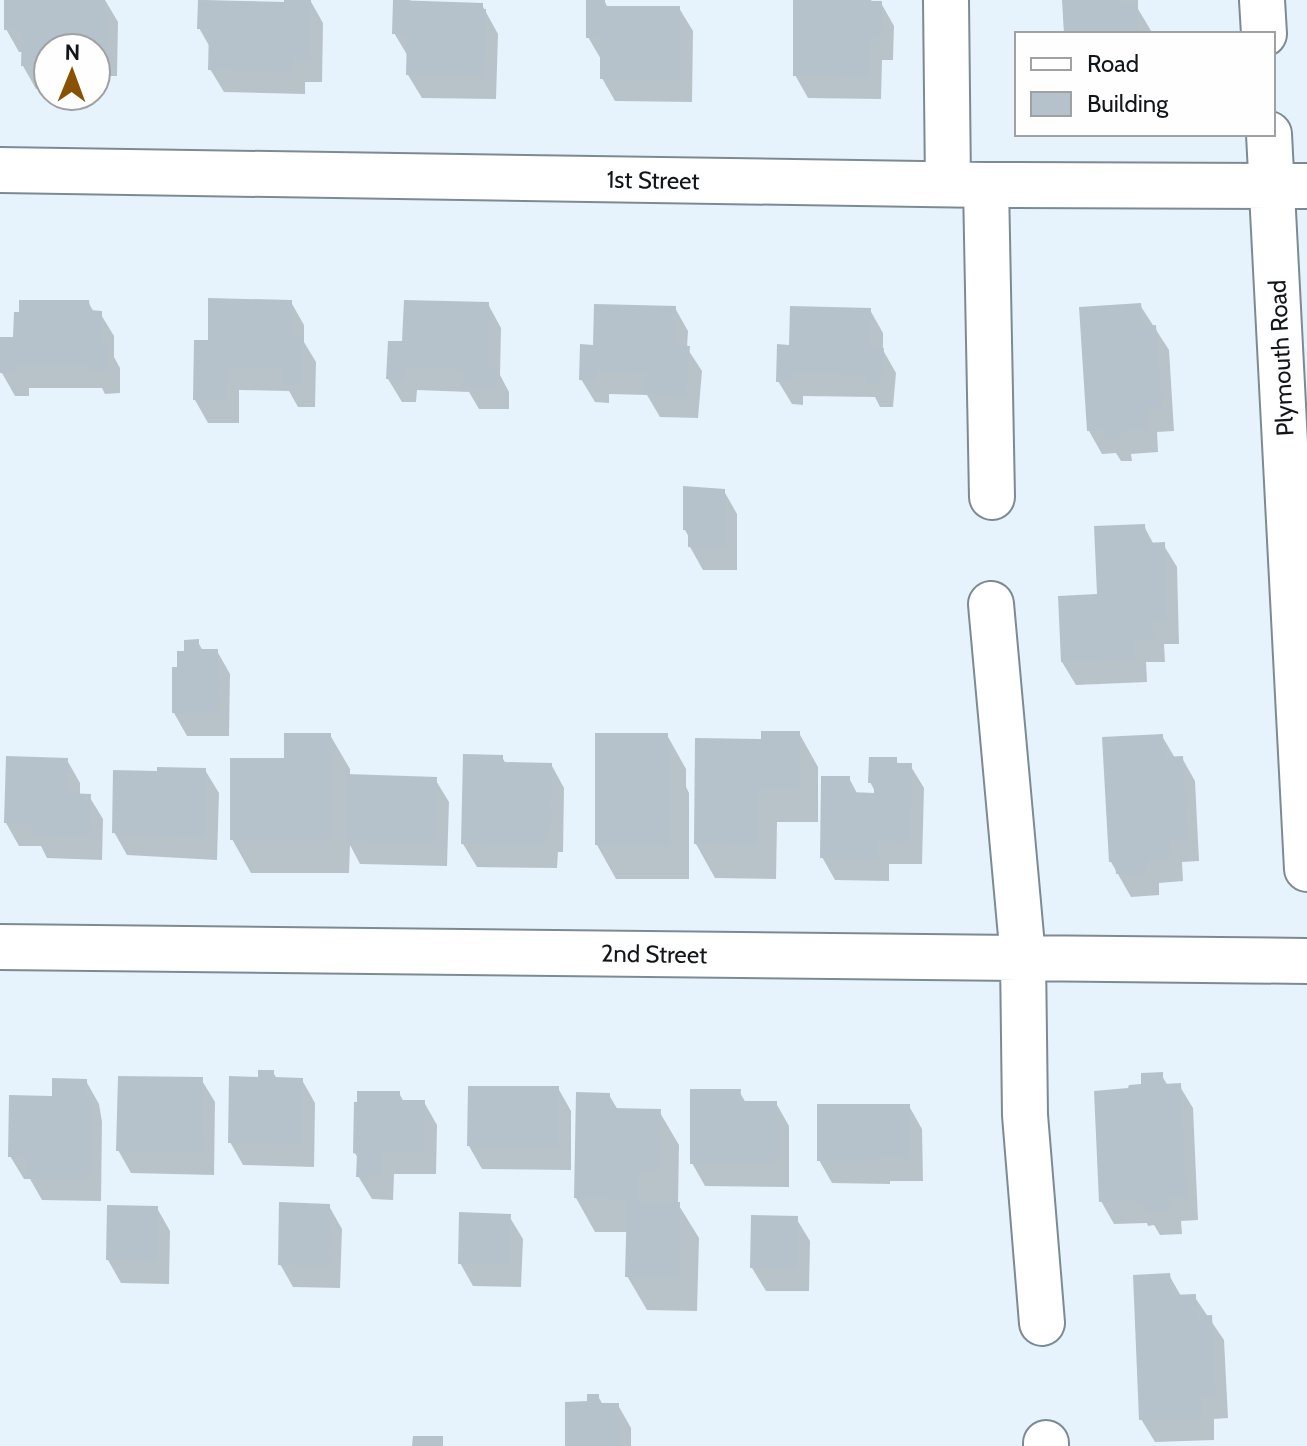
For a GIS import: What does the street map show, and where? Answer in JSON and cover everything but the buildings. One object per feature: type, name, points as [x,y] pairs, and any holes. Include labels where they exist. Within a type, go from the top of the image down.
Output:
[{"type":"street","points":[[946,0],[967,185],[992,497]]},
{"type":"street","points":[[1262,0],[1264,32]]},
{"type":"street","name":"Plymouth Road","points":[[1270,136],[1290,186],[1307,869]]},
{"type":"street","name":"1st Street","points":[[0,170],[967,185],[1290,186]]},
{"type":"street","points":[[991,604],[1023,958],[1025,1115],[1042,1323]]},
{"type":"street","name":"2nd Street","points":[[0,947],[1307,961]]}]
